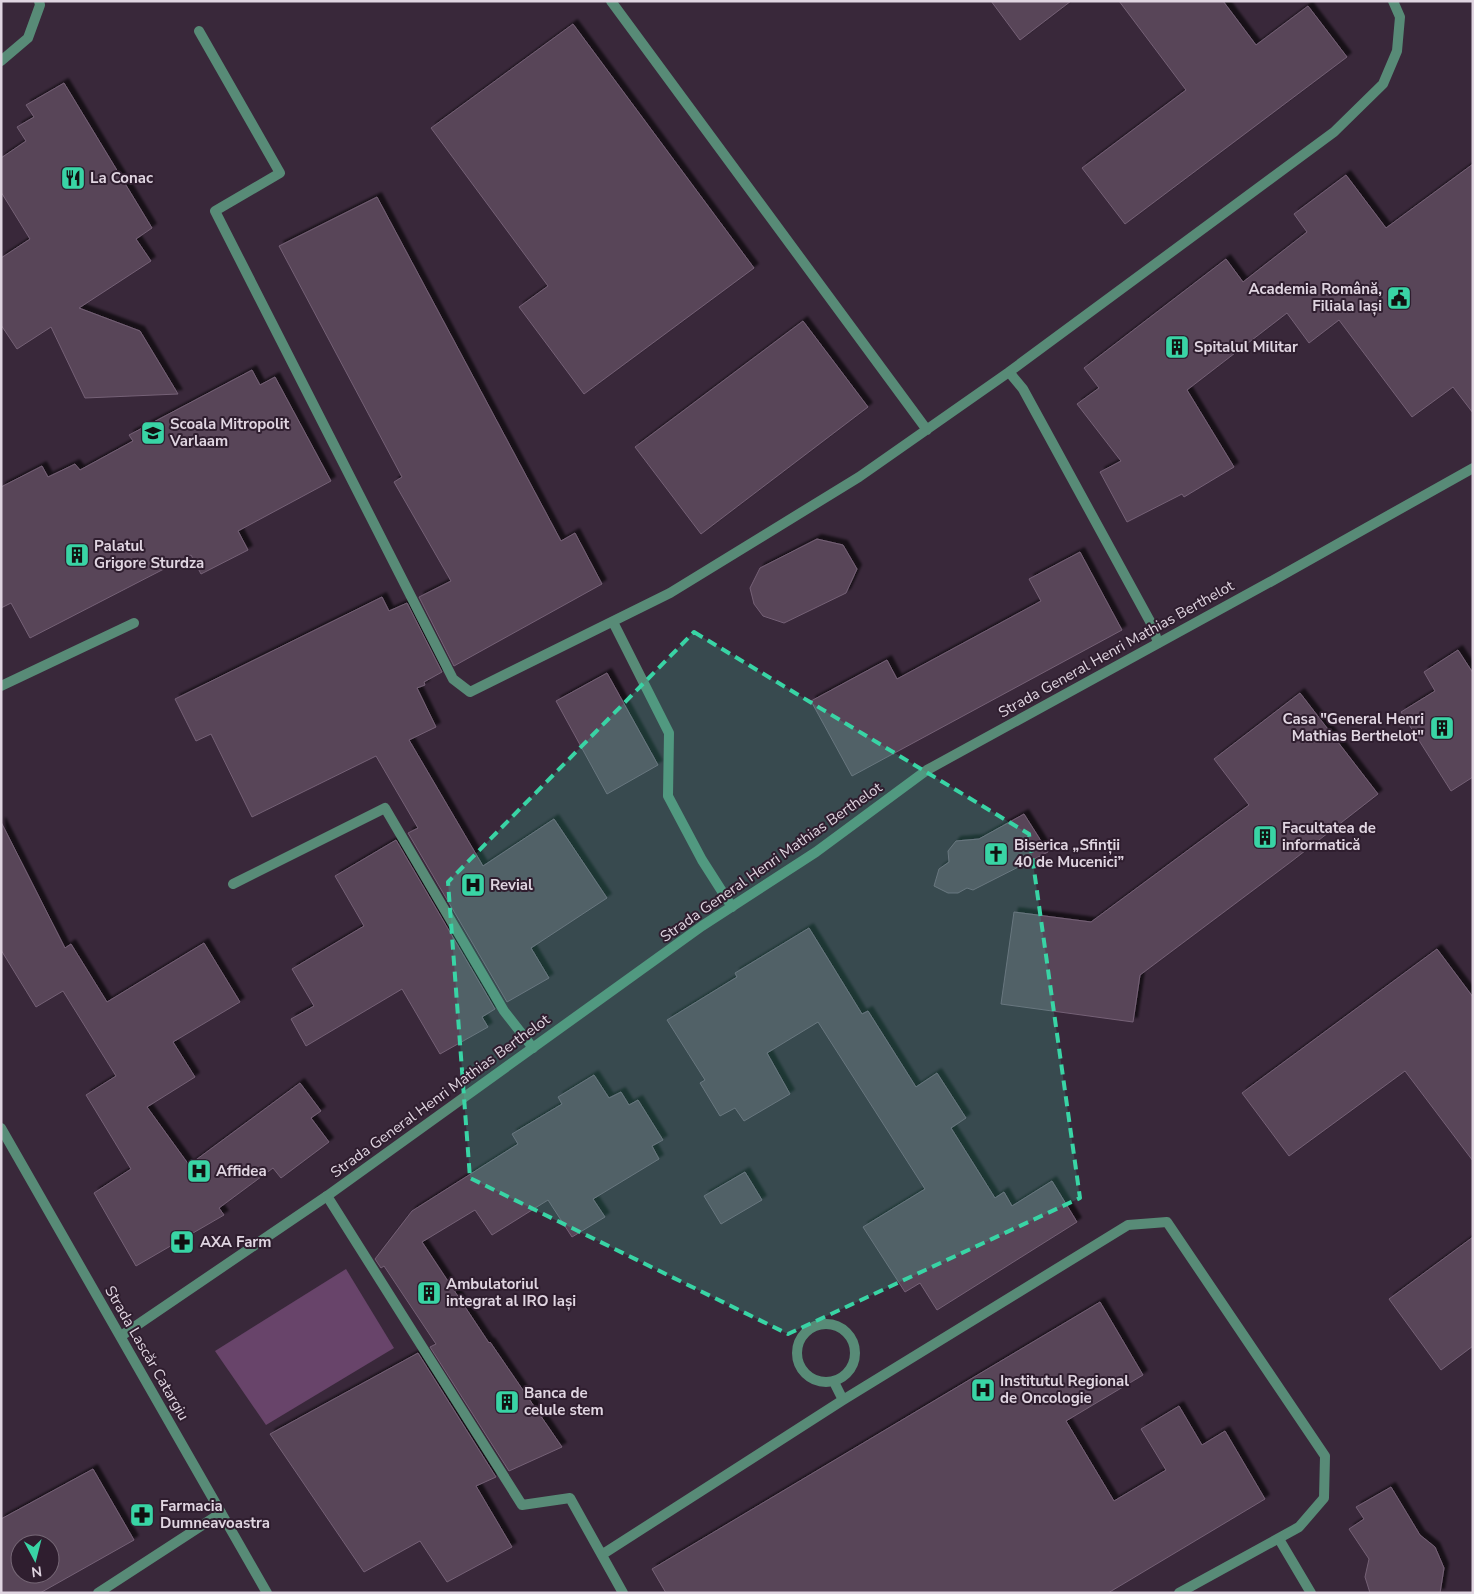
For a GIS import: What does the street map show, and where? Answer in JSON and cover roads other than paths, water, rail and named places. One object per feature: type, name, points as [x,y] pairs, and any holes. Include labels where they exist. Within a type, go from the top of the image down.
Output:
[{"type":"street","points":[[1,61],[28,38],[40,5],[39,1]]},
{"type":"street","points":[[612,1],[927,430]]},
{"type":"street","points":[[199,31],[280,174],[216,211],[453,679],[470,692],[670,593],[859,477],[1009,372],[1334,132],[1383,84],[1397,51],[1400,17],[1393,1]]},
{"type":"street","points":[[1009,372],[1023,389],[1152,625],[1158,643]]},
{"type":"street","name":"Strada General Henri Mathias Berthelot","points":[[121,1336],[327,1196],[702,926],[816,852],[927,770],[1261,587],[1473,468]]},
{"type":"street","points":[[613,622],[670,733],[668,796],[702,860],[732,906]]},
{"type":"street","points":[[1,686],[134,623]]},
{"type":"street","points":[[233,884],[385,808],[504,1011],[534,1048]]},
{"type":"street","name":"Strada Lascăr Catargiu","points":[[1,1128],[267,1593]]},
{"type":"street","points":[[327,1196],[522,1505],[570,1498],[603,1554],[623,1593]]},
{"type":"street","points":[[603,1554],[843,1400],[1128,1225],[1167,1222],[1325,1456],[1324,1498],[1299,1527],[1179,1593]]},
{"type":"street","points":[[823,1324],[833,1324],[842,1328],[849,1334],[856,1352],[850,1371],[843,1378],[834,1382],[824,1383],[806,1375],[797,1359],[797,1349],[805,1332],[823,1324]]},
{"type":"street","points":[[834,1382],[843,1400]]},
{"type":"street","points":[[98,1593],[221,1513]]},
{"type":"street","points":[[1279,1538],[1311,1593]]},
{"type":"place","name":"La Conac","points":[[73,178]]},
{"type":"place","name":"Academia Română, Filiala Iași","points":[[1399,298]]},
{"type":"place","name":"Spitalul Militar","points":[[1177,347]]},
{"type":"place","name":"Scoala Mitropolit Varlaam","points":[[153,433]]},
{"type":"place","name":"Palatul Grigore Sturdza","points":[[77,555]]},
{"type":"place","name":"Casa \"General Henri Mathias Berthelot\"","points":[[1442,728]]},
{"type":"place","name":"Facultatea de informatică","points":[[1265,837]]},
{"type":"place","name":"Biserica „Sfinții 40 de Mucenici”","points":[[996,854]]},
{"type":"place","name":"Revial","points":[[473,885]]},
{"type":"place","name":"Affidea","points":[[199,1171]]},
{"type":"place","name":"AXA Farm","points":[[182,1242]]},
{"type":"place","name":"Ambulatoriul integrat al IRO Iași","points":[[429,1293]]},
{"type":"place","name":"Institutul Regional de Oncologie","points":[[983,1390]]},
{"type":"place","name":"Banca de celule stem","points":[[507,1402]]},
{"type":"place","name":"Farmacia Dumneavoastra","points":[[142,1515]]}]
